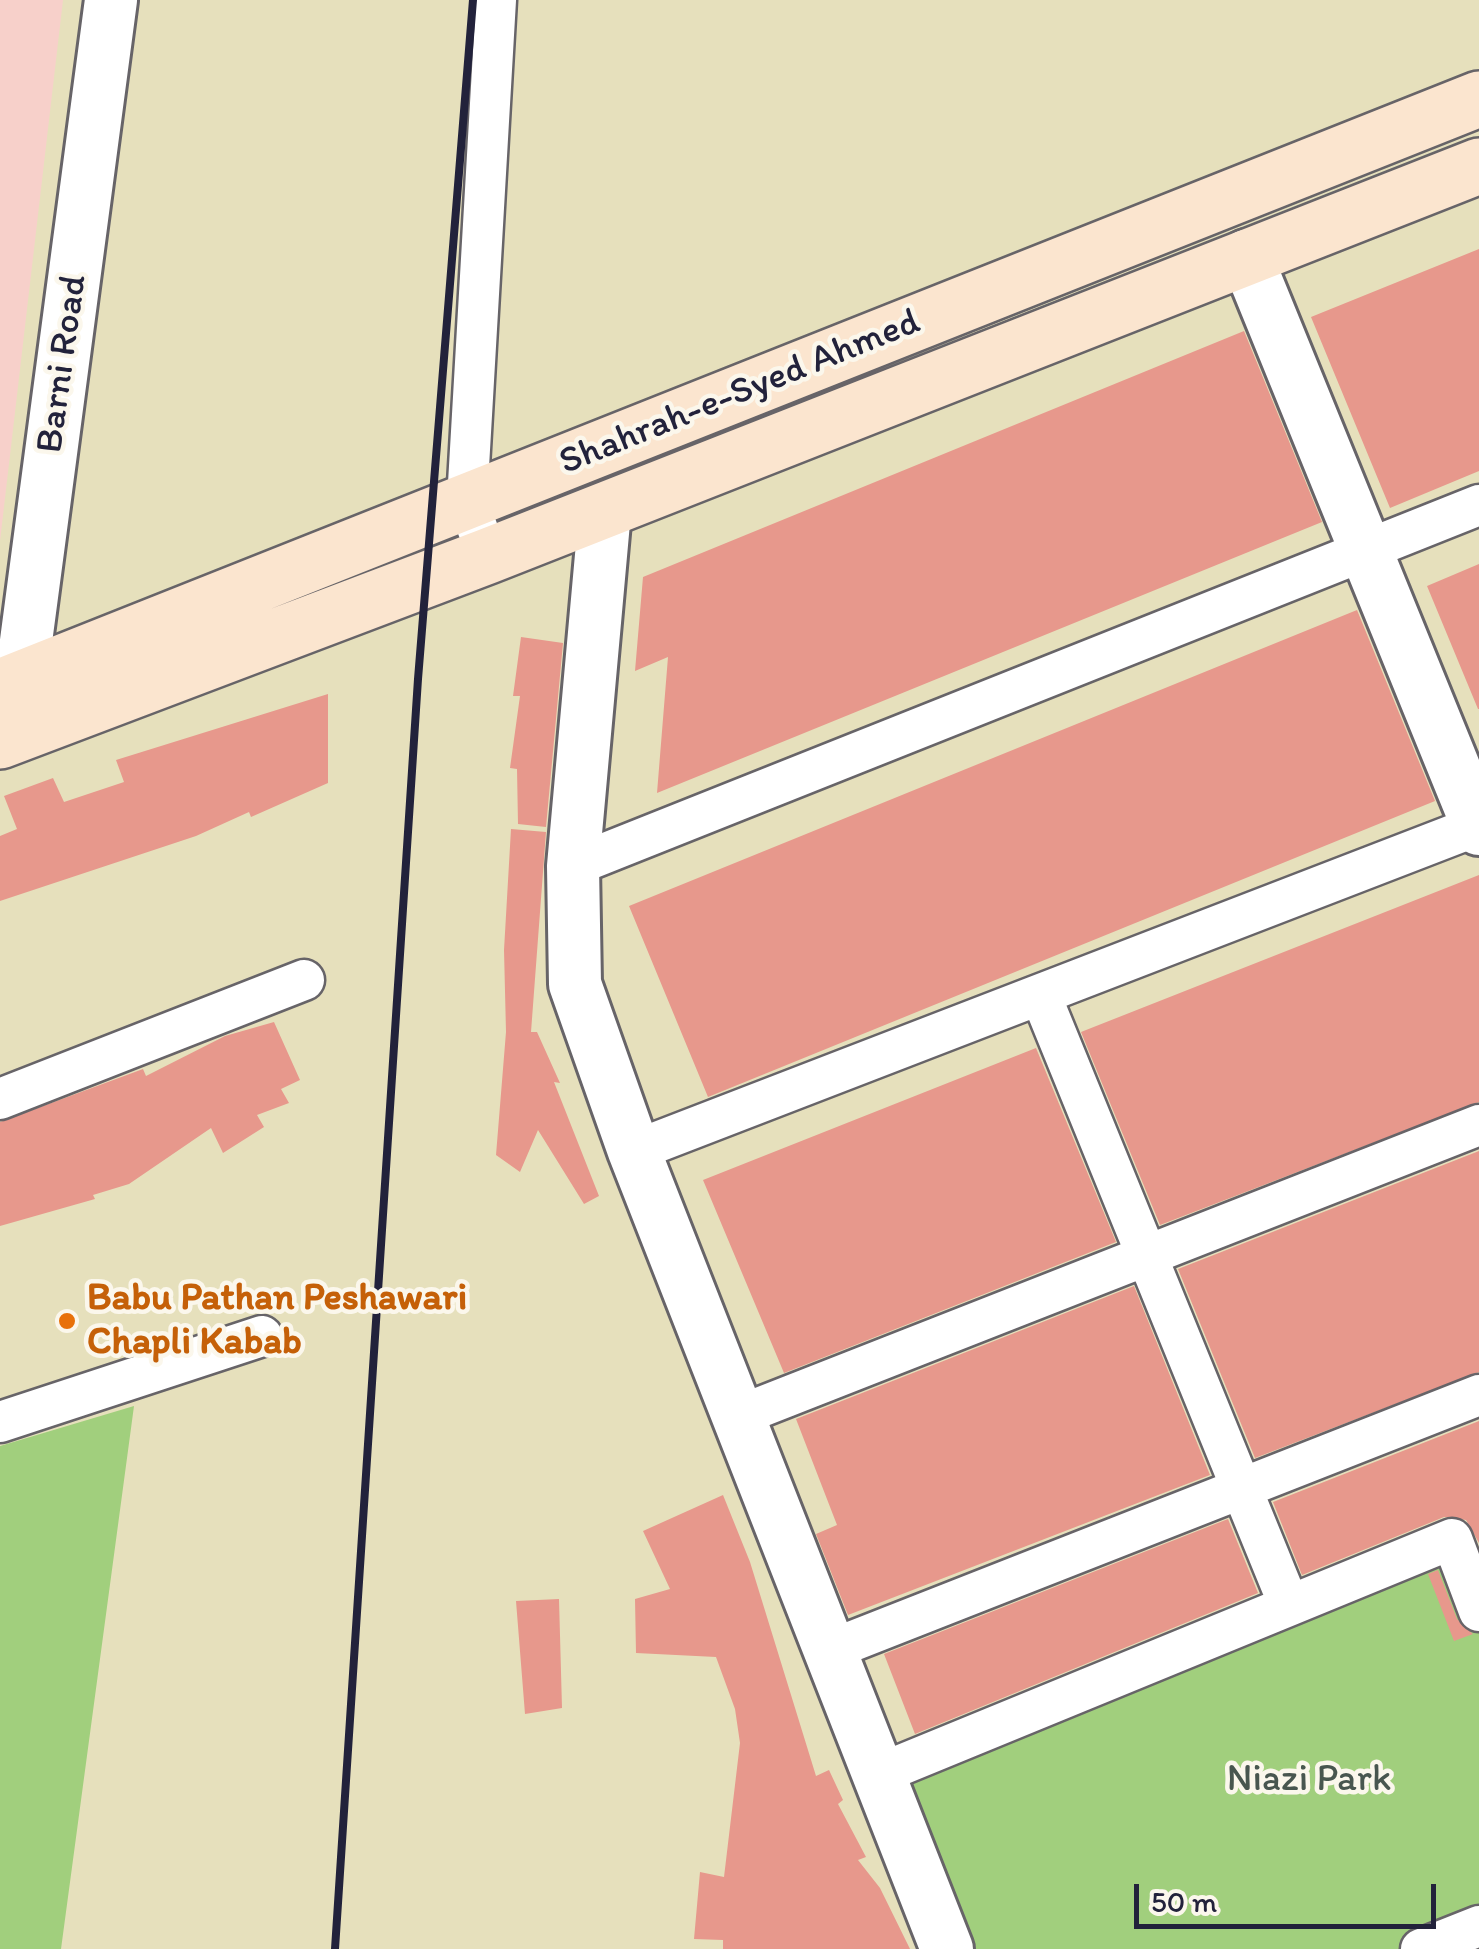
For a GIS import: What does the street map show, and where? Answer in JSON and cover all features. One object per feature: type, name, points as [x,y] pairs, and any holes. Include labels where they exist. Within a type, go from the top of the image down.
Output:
[{"type":"main road","name":"Shahrah-e-Syed Ahmed","points":[[15,708],[467,501],[1479,99]]},
{"type":"main road","name":"Shahrah-e-Syed Ahmed","points":[[15,708],[488,556],[1479,166]]},
{"type":"street","name":"Barni Road","points":[[15,708],[112,0]]},
{"type":"street","points":[[488,556],[467,501],[496,0]]},
{"type":"street","points":[[634,1151],[1478,826],[1246,256]]},
{"type":"street","points":[[574,866],[1479,505]]},
{"type":"street","points":[[605,511],[574,866],[574,984],[634,1151],[947,1949]]},
{"type":"street","points":[[0,1099],[304,980]]},
{"type":"street","points":[[1041,996],[1290,1605]]},
{"type":"street","points":[[738,1416],[1479,1125]]},
{"type":"street","points":[[0,1422],[262,1336]]},
{"type":"street","points":[[830,1650],[1479,1395]]},
{"type":"street","points":[[880,1774],[1452,1539],[1479,1611]]},
{"type":"street","points":[[1421,1949],[1479,1926]]},
{"type":"shaded area","points":[[0,0],[63,0],[0,541]]},
{"type":"green space","points":[[134,1406],[61,1949],[0,1949],[0,1446]]},
{"type":"green space","name":"Niazi Park","points":[[1452,1539],[1479,1608],[1479,1928],[1430,1949],[948,1949],[879,1774]]},
{"type":"building","points":[[1479,249],[1479,471],[1390,508],[1311,317]]},
{"type":"building","points":[[1244,331],[1322,522],[657,793],[668,657],[635,671],[643,577]]},
{"type":"building","points":[[1479,564],[1479,709],[1478,709],[1427,586]]},
{"type":"building","points":[[1357,610],[1435,801],[708,1097],[629,906]]},
{"type":"building","points":[[521,637],[563,643],[546,827],[518,824],[517,769],[510,768],[520,696],[513,696]]},
{"type":"building","points":[[328,694],[328,783],[251,817],[249,812],[196,836],[0,901],[0,836],[17,829],[4,796],[53,778],[64,802],[124,782],[116,760]]},
{"type":"building","points":[[511,829],[546,832],[531,1032],[537,1032],[560,1083],[554,1082],[599,1196],[584,1204],[538,1130],[520,1172],[496,1155],[506,1032],[504,950]]},
{"type":"building","points":[[1479,875],[1479,1102],[1160,1225],[1081,1032]]},
{"type":"building","points":[[274,1022],[300,1080],[281,1089],[289,1103],[257,1115],[264,1127],[223,1153],[211,1128],[129,1184],[93,1195],[95,1199],[0,1226],[0,1122],[143,1069],[146,1076],[225,1036]]},
{"type":"building","points":[[1036,1048],[1116,1242],[784,1373],[703,1180]]},
{"type":"building","points":[[1479,1151],[1479,1372],[1255,1458],[1178,1269]]},
{"type":"building","points":[[1134,1286],[1210,1475],[848,1615],[816,1534],[837,1525],[796,1419]]},
{"type":"building","points":[[1479,1421],[1479,1543],[1466,1520],[1444,1517],[1302,1575],[1273,1502]]},
{"type":"building","points":[[723,1495],[750,1562],[816,1776],[829,1770],[843,1800],[838,1804],[866,1857],[858,1860],[880,1888],[910,1949],[723,1949],[723,1940],[694,1939],[700,1872],[724,1877],[740,1743],[735,1709],[716,1657],[636,1653],[635,1599],[670,1589],[643,1531]]},
{"type":"building","points":[[1228,1519],[1258,1593],[915,1734],[884,1654]]},
{"type":"building","points":[[1438,1570],[1457,1619],[1473,1634],[1454,1641],[1428,1574]]},
{"type":"building","points":[[559,1599],[562,1708],[525,1714],[516,1601]]},
{"type":"railway","points":[[335,1949],[418,679],[473,0]]},
{"type":"place","name":"Babu Pathan Peshawari Chapli Kabab","points":[[67,1321]]}]
